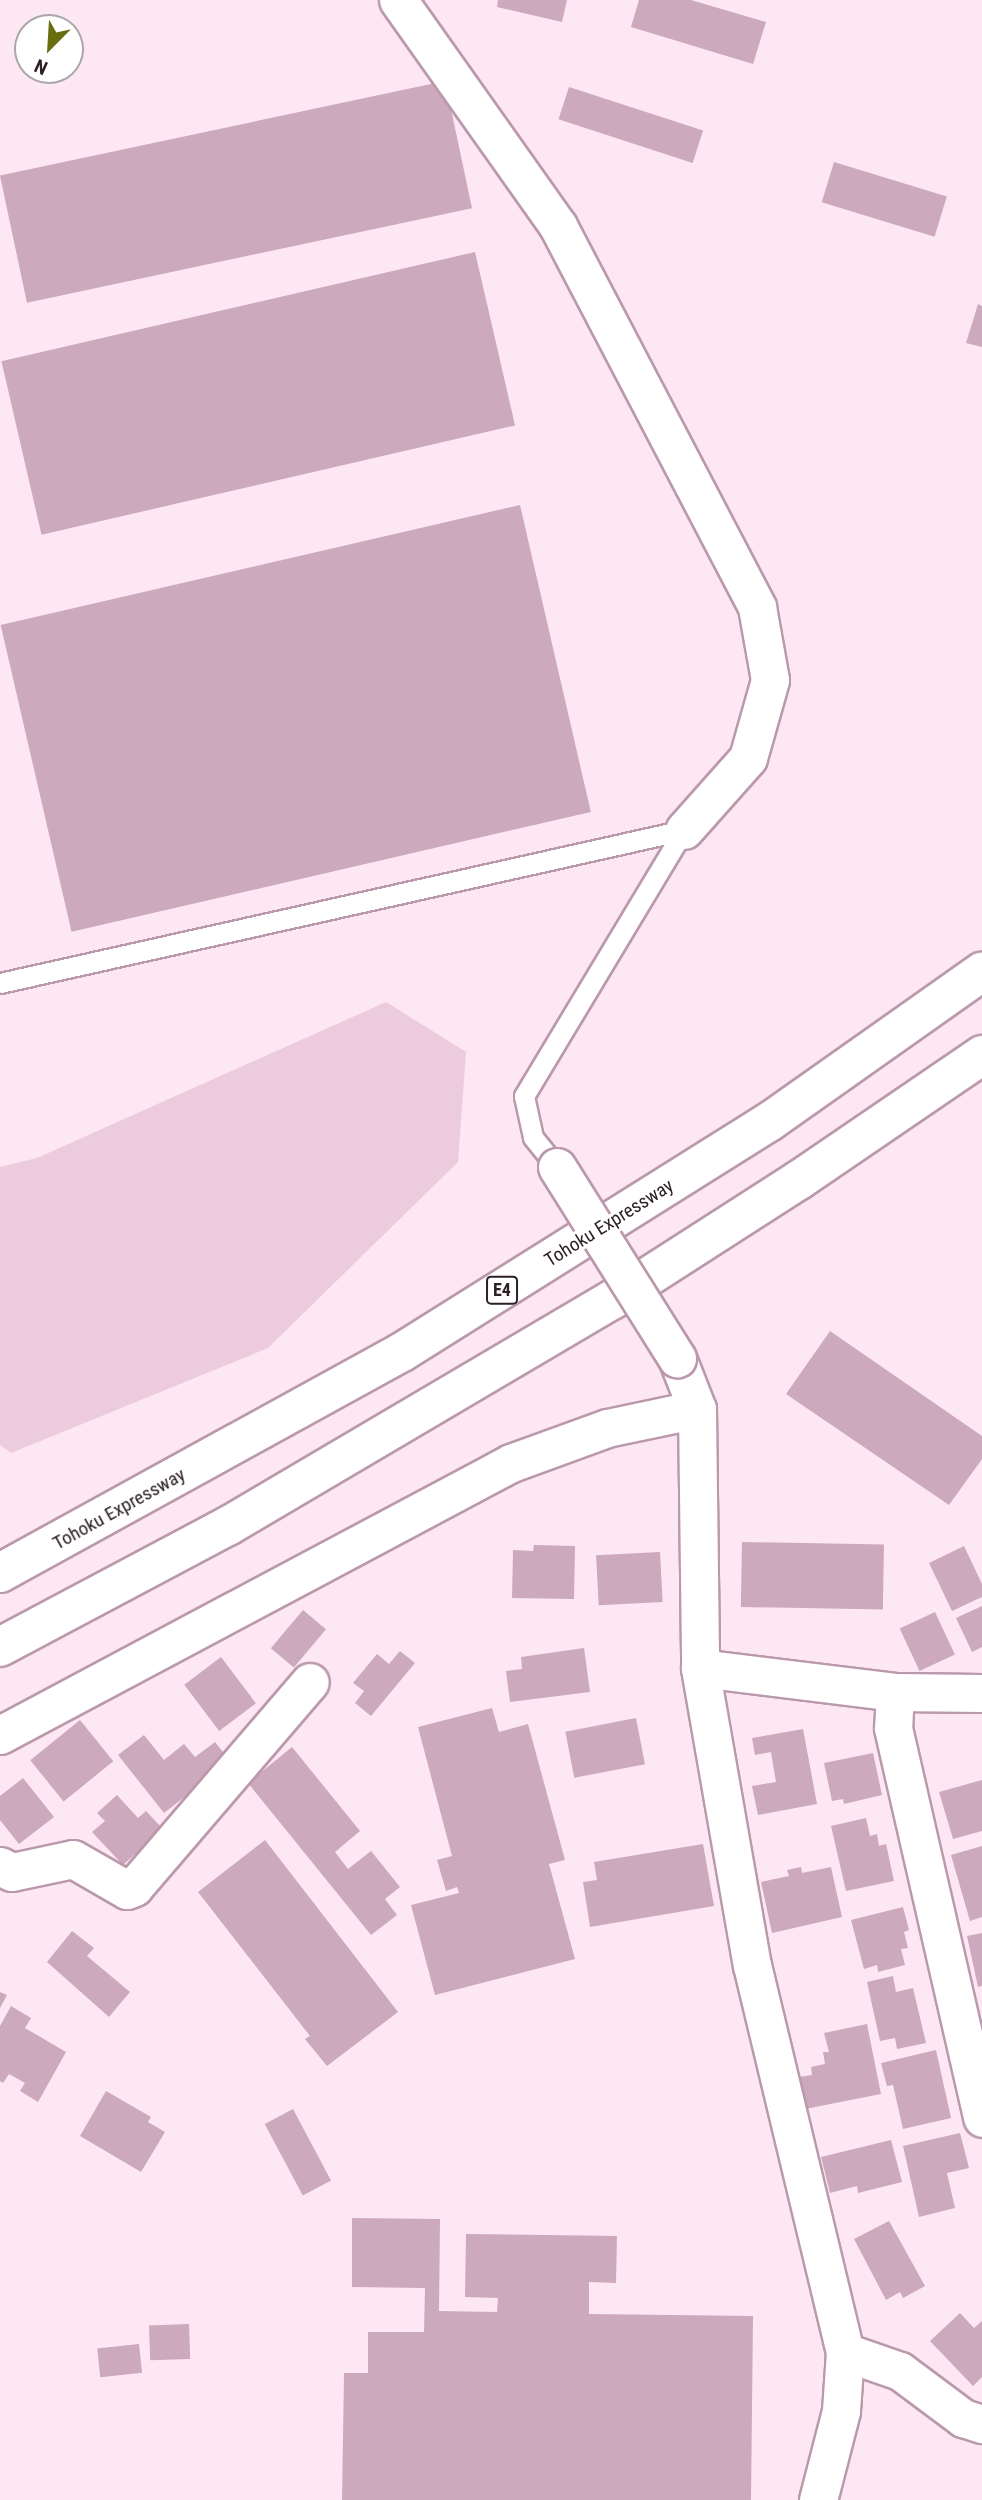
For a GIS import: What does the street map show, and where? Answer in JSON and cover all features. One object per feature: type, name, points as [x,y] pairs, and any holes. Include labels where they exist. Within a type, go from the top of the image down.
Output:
[{"type":"highway","name":"Tohoku Expressway","points":[[0,1573],[402,1352],[769,1122],[982,972]]},
{"type":"highway","points":[[0,1647],[228,1526],[600,1307],[800,1180],[982,1055]]},
{"type":"street","points":[[398,0],[558,226],[757,607],[770,680],[748,758],[684,831]]},
{"type":"street","points":[[557,1167],[677,1357],[696,1409],[700,1668],[752,1965],[845,2352],[841,2411],[818,2500]]},
{"type":"street","points":[[0,1735],[511,1463],[607,1427],[696,1409]]},
{"type":"street","points":[[700,1668],[895,1692],[982,1693]]},
{"type":"street","points":[[0,1866],[12,1872],[73,1859],[127,1890],[134,1887],[310,1682]]},
{"type":"street","points":[[895,1692],[893,1728],[974,2054],[982,2118]]},
{"type":"street","points":[[845,2352],[908,2375],[963,2418],[982,2424]]},
{"type":"lane","points":[[0,984],[684,831]]},
{"type":"lane","points":[[557,1167],[533,1137],[524,1096],[684,831]]},
{"type":"shaded area","points":[[386,1002],[466,1052],[458,1162],[268,1348],[11,1453],[0,1445],[0,1167],[37,1158]]},
{"type":"building","points":[[498,0],[567,0],[562,22],[497,7]]},
{"type":"building","points":[[639,0],[691,0],[766,22],[753,64],[631,27]]},
{"type":"building","points":[[445,81],[472,208],[27,303],[0,176]]},
{"type":"building","points":[[569,87],[703,131],[693,163],[558,119]]},
{"type":"building","points":[[834,162],[947,196],[935,237],[822,202]]},
{"type":"building","points":[[475,252],[515,425],[41,535],[1,361]]},
{"type":"building","points":[[978,304],[982,306],[982,347],[966,343]]},
{"type":"building","points":[[520,505],[591,812],[72,932],[1,625]]},
{"type":"building","points":[[830,1331],[982,1436],[982,1459],[949,1505],[786,1394]]},
{"type":"building","points":[[742,1542],[884,1544],[883,1609],[741,1607]]},
{"type":"building","points":[[534,1545],[575,1546],[574,1599],[512,1598],[513,1550],[533,1551]]},
{"type":"building","points":[[964,1546],[982,1584],[982,1597],[952,1611],[929,1563]]},
{"type":"building","points":[[660,1552],[663,1602],[599,1605],[596,1555]]},
{"type":"building","points":[[982,1606],[982,1647],[972,1652],[956,1618]]},
{"type":"building","points":[[303,1610],[326,1629],[294,1668],[271,1648]]},
{"type":"building","points":[[935,1612],[955,1655],[920,1671],[900,1628]]},
{"type":"building","points":[[584,1648],[590,1692],[510,1702],[506,1671],[522,1669],[521,1657]]},
{"type":"building","points":[[400,1651],[415,1663],[371,1716],[355,1703],[364,1691],[353,1683],[377,1654],[389,1664]]},
{"type":"building","points":[[221,1657],[256,1703],[219,1731],[184,1685]]},
{"type":"building","points":[[492,1708],[499,1732],[528,1724],[565,1860],[549,1864],[575,1959],[435,1995],[411,1905],[459,1893],[457,1887],[446,1891],[437,1860],[452,1856],[418,1727]]},
{"type":"building","points":[[636,1718],[645,1764],[574,1778],[565,1732]]},
{"type":"building","points":[[80,1720],[113,1761],[64,1801],[30,1760]]},
{"type":"building","points":[[803,1729],[817,1804],[758,1815],[752,1786],[776,1782],[771,1752],[755,1755],[752,1738]]},
{"type":"building","points":[[144,1735],[164,1760],[184,1744],[195,1757],[215,1742],[226,1756],[206,1772],[210,1777],[164,1813],[118,1755]]},
{"type":"building","points":[[292,1747],[360,1831],[335,1852],[348,1869],[371,1851],[400,1887],[385,1899],[397,1915],[371,1935],[248,1783]]},
{"type":"building","points":[[873,1753],[882,1795],[844,1804],[843,1799],[832,1801],[824,1763]]},
{"type":"building","points":[[23,1778],[54,1817],[19,1844],[0,1820],[0,1796]]},
{"type":"building","points":[[982,1780],[982,1831],[953,1839],[939,1792]]},
{"type":"building","points":[[117,1795],[138,1818],[146,1811],[163,1829],[123,1865],[92,1832],[105,1821],[97,1813]]},
{"type":"building","points":[[866,1818],[870,1836],[877,1834],[879,1846],[886,1844],[894,1881],[846,1891],[831,1826]]},
{"type":"building","points":[[265,1840],[398,2012],[327,2066],[305,2039],[310,2036],[198,1892]]},
{"type":"building","points":[[703,1844],[714,1906],[590,1927],[583,1882],[597,1880],[594,1862]]},
{"type":"building","points":[[982,1846],[982,1917],[970,1921],[951,1855]]},
{"type":"building","points":[[801,1867],[802,1873],[831,1867],[842,1917],[772,1933],[761,1882],[789,1876],[787,1870]]},
{"type":"building","points":[[903,1907],[909,1930],[904,1932],[908,1948],[901,1949],[905,1965],[878,1972],[877,1965],[864,1969],[851,1920]]},
{"type":"building","points":[[72,1931],[94,1948],[87,1956],[130,1992],[109,2017],[47,1962]]},
{"type":"building","points":[[982,1933],[982,1986],[978,1987],[967,1936]]},
{"type":"building","points":[[893,1976],[896,1992],[913,1988],[926,2043],[897,2049],[895,2038],[880,2041],[867,1982]]},
{"type":"building","points":[[0,1992],[7,1995],[0,2008]]},
{"type":"building","points":[[11,2006],[31,2018],[25,2028],[66,2052],[38,2102],[20,2091],[25,2083],[9,2074],[3,2083],[0,2081],[0,2026]]},
{"type":"building","points":[[867,2024],[881,2094],[805,2109],[799,2077],[812,2075],[811,2067],[825,2064],[823,2052],[829,2052],[824,2033]]},
{"type":"building","points":[[936,2050],[951,2118],[903,2129],[893,2085],[887,2086],[881,2063]]},
{"type":"building","points":[[106,2091],[151,2117],[148,2122],[165,2132],[141,2172],[80,2136]]},
{"type":"building","points":[[293,2109],[331,2181],[303,2196],[265,2124]]},
{"type":"building","points":[[960,2133],[969,2168],[947,2173],[955,2208],[919,2217],[903,2146]]},
{"type":"building","points":[[891,2140],[902,2182],[858,2193],[857,2186],[830,2193],[821,2157]]},
{"type":"building","points":[[352,2218],[440,2219],[439,2311],[497,2312],[498,2298],[465,2297],[466,2234],[617,2236],[616,2283],[589,2282],[589,2314],[753,2316],[751,2500],[342,2500],[344,2373],[368,2373],[368,2332],[424,2332],[425,2288],[352,2287]]},
{"type":"building","points":[[889,2221],[925,2286],[903,2298],[900,2292],[886,2300],[854,2239]]},
{"type":"building","points":[[960,2313],[974,2328],[982,2321],[982,2377],[973,2386],[930,2341]]},
{"type":"building","points":[[189,2324],[190,2359],[150,2360],[149,2325]]},
{"type":"building","points":[[139,2344],[142,2373],[100,2377],[97,2348]]}]
